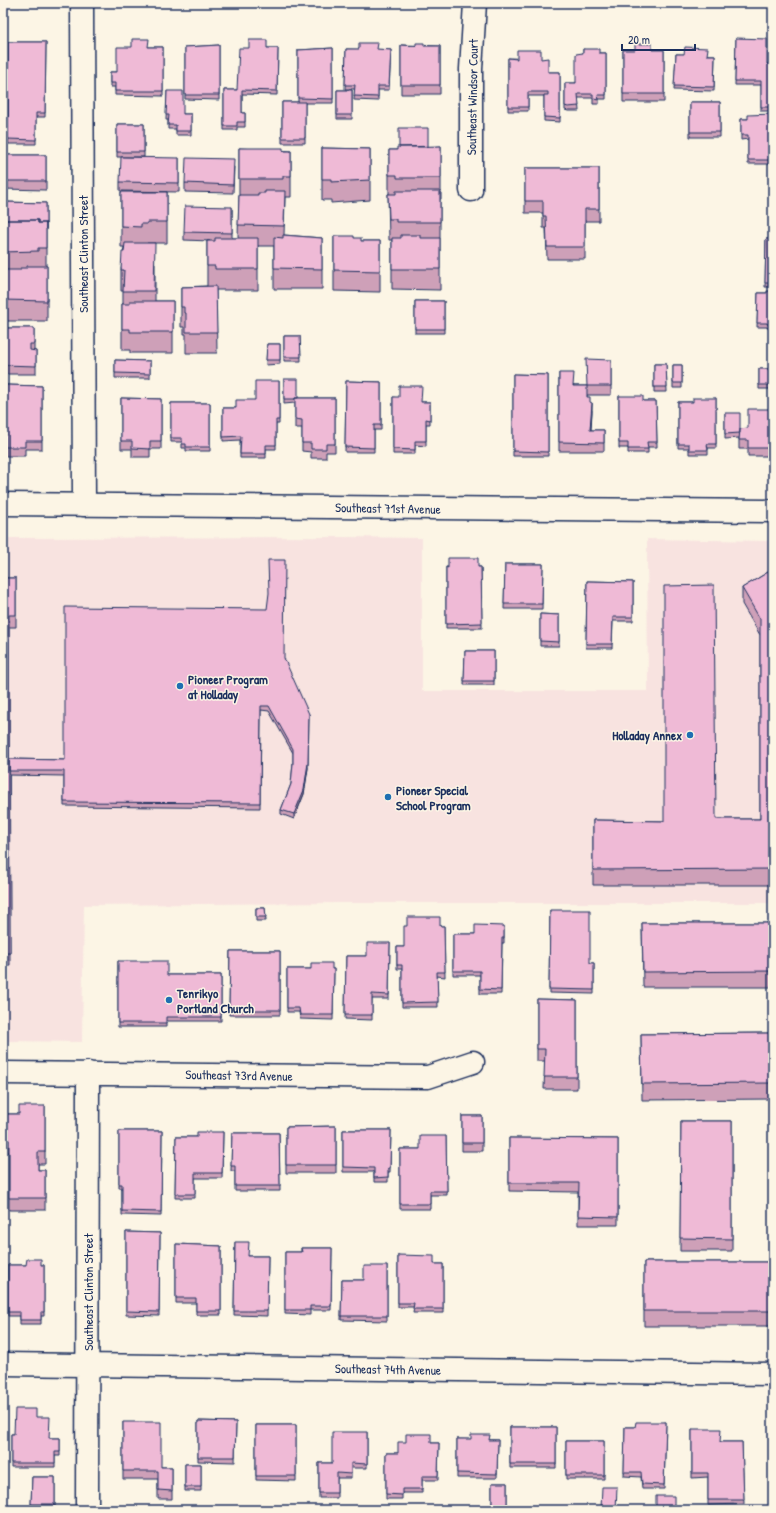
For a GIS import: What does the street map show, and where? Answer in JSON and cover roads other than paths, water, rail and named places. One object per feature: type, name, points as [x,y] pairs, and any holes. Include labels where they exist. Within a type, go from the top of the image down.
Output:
[{"type":"street","name":"Southeast Clinton Street","points":[[82,3],[84,505]]},
{"type":"street","name":"Southeast Windsor Court","points":[[471,190],[471,69],[475,3]]},
{"type":"street","name":"Southeast 71st Avenue","points":[[3,504],[773,511]]},
{"type":"street","name":"Southeast 73rd Avenue","points":[[3,1072],[428,1077],[473,1062]]},
{"type":"street","name":"Southeast Clinton Street","points":[[87,1510],[88,1073]]},
{"type":"street","name":"Southeast 74th Avenue","points":[[3,1364],[773,1374]]},
{"type":"place","name":"Pioneer Program at Holladay","points":[[180,686]]},
{"type":"place","name":"Holladay Annex","points":[[690,735]]},
{"type":"place","name":"Pioneer Special School Program","points":[[388,797]]},
{"type":"place","name":"Tenrikyo Portland Church","points":[[169,1000]]}]
